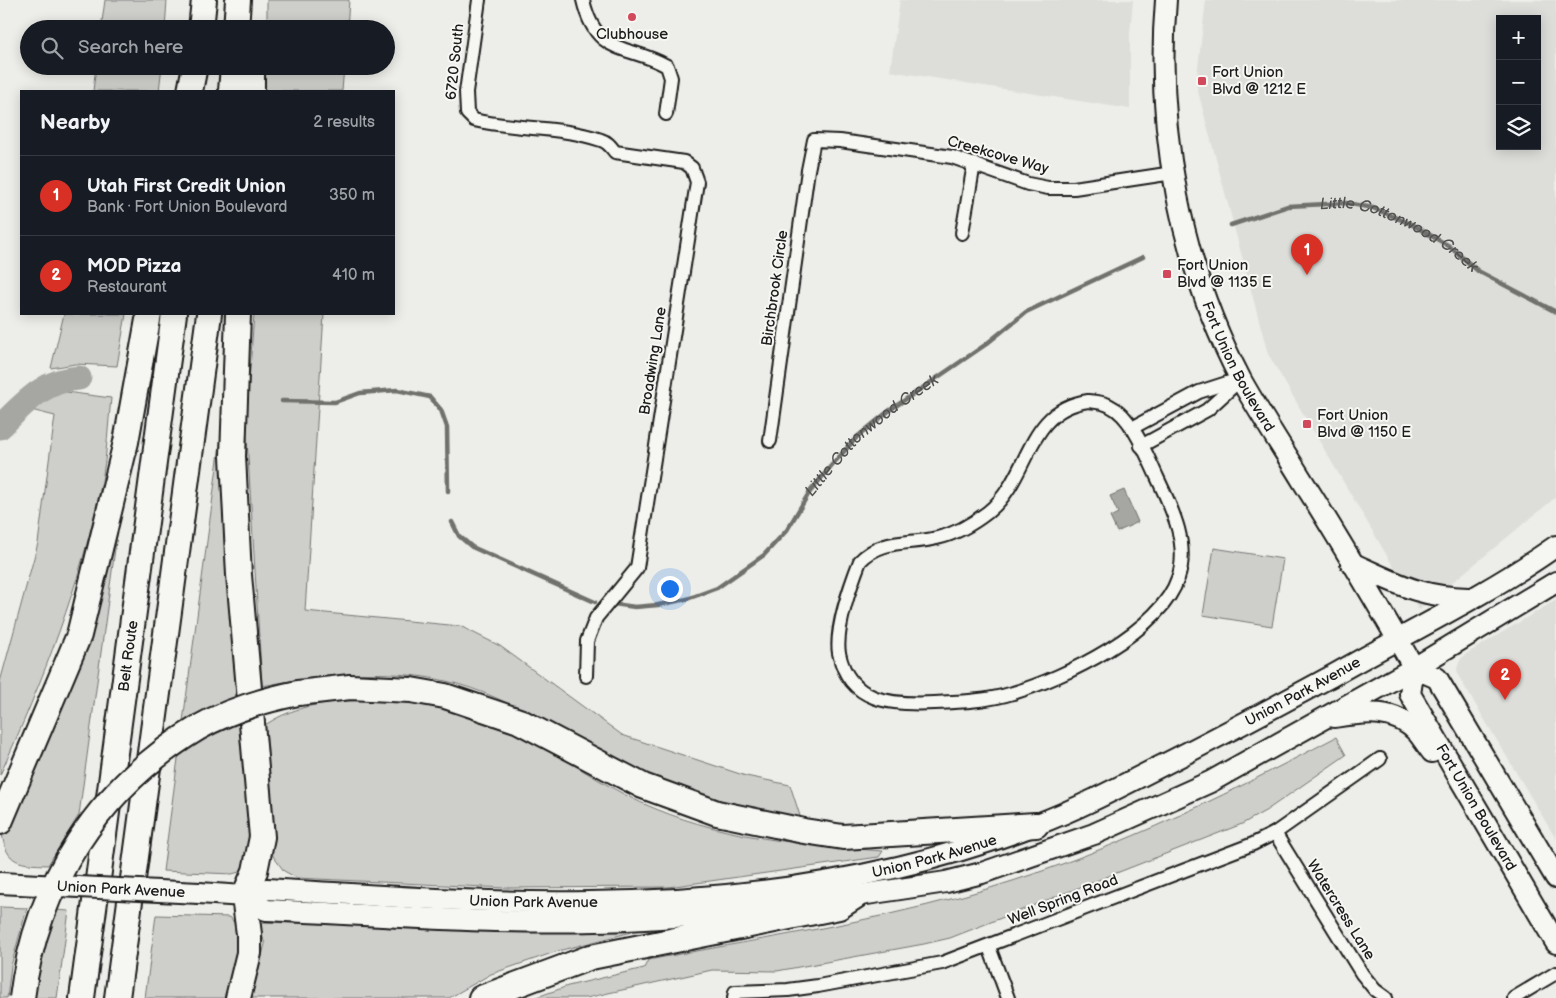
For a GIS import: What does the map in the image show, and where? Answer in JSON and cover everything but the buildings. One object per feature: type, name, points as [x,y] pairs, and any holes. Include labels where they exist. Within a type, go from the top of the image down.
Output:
[{"type":"highway","points":[[202,20],[204,0]]},
{"type":"highway","points":[[237,20],[238,0]]},
{"type":"highway","points":[[251,0],[251,20]]},
{"type":"highway","points":[[190,90],[194,75]]},
{"type":"highway","points":[[196,75],[196,90]]},
{"type":"highway","points":[[231,90],[232,75]]},
{"type":"highway","points":[[252,75],[252,90]]},
{"type":"highway","points":[[0,822],[79,635],[126,442],[149,315]]},
{"type":"highway","name":"Belt Route","points":[[82,998],[174,315]]},
{"type":"highway","points":[[117,998],[210,315]]},
{"type":"highway","points":[[238,315],[233,456],[239,575],[262,837],[255,871],[244,896],[250,934],[249,953],[238,998]]},
{"type":"highway","points":[[22,998],[33,937],[48,896],[70,852],[115,796],[174,744],[200,727],[260,701],[298,692],[350,687],[411,690],[445,696],[519,721],[643,786],[717,813],[804,831],[843,837],[1036,825]]},
{"type":"highway","points":[[481,998],[591,958],[839,907],[856,896]]},
{"type":"main road","name":"Fort Union Boulevard","points":[[1166,0],[1163,59],[1164,100],[1173,173],[1183,222],[1206,300],[1241,379],[1414,668],[1410,694],[1556,943]]},
{"type":"main road","name":"Union Park Avenue","points":[[0,883],[244,896],[266,889],[454,899],[588,902],[716,895],[813,882],[886,868],[964,849],[1036,825],[1105,794],[1250,722],[1470,598],[1556,546]]},
{"type":"main road","points":[[1351,563],[1412,591],[1440,598],[1470,598]]},
{"type":"main road","name":"Union Park Avenue","points":[[244,896],[266,910],[556,922],[686,917],[856,896],[946,882],[982,873],[1094,834],[1210,782],[1414,668],[1556,582]]},
{"type":"main road","points":[[1414,668],[1437,678],[1556,878]]},
{"type":"main road","points":[[1322,718],[1375,713],[1395,716],[1410,726],[1430,751],[1458,777]]},
{"type":"street","name":"6720 South","points":[[479,0],[466,92],[467,113],[474,120],[568,133]]},
{"type":"street","points":[[583,0],[586,14],[599,35],[618,49],[656,60],[667,66],[671,78],[666,114]]},
{"type":"street","name":"Broadwing Lane","points":[[568,133],[601,140],[609,144],[615,152],[684,162],[692,168],[697,182],[637,568],[596,618],[587,641],[586,676]]},
{"type":"street","name":"Creekcove Way","points":[[814,140],[840,141],[952,157],[1028,184],[1048,188],[1074,188],[1173,173]]},
{"type":"street","name":"Birchbrook Circle","points":[[770,441],[808,170],[814,140]]},
{"type":"street","points":[[962,233],[974,164]]},
{"type":"street","points":[[1132,428],[1199,392],[1241,379]]},
{"type":"street","points":[[1141,446],[1207,410],[1241,379]]},
{"type":"street","points":[[1088,401],[1111,406],[1121,413],[1132,428],[1176,518],[1181,558],[1179,576],[1174,590],[1155,613],[1132,634],[1099,656],[1040,684],[1011,694],[962,702],[912,704],[890,702],[871,697],[858,688],[848,677],[839,651],[840,633],[856,572],[860,562],[868,553],[892,543],[939,538],[963,528],[989,511],[1004,495],[1046,420],[1072,403],[1088,401]]},
{"type":"street","name":"Well Spring Road","points":[[734,998],[735,992],[788,990],[928,967],[989,947],[1253,844],[1275,833],[1380,759]]},
{"type":"street","name":"Watercress Lane","points":[[1275,833],[1362,974],[1375,990],[1386,998]]},
{"type":"street","points":[[989,947],[1008,998]]},
{"type":"street","points":[[1514,998],[1556,973]]},
{"type":"shaded area","points":[[105,0],[167,0],[166,20],[102,20]]},
{"type":"shaded area","points":[[267,0],[349,0],[348,20],[267,20]]},
{"type":"shaded area","points":[[900,0],[1133,0],[1130,33],[1130,109],[890,71]]},
{"type":"shaded area","points":[[1206,0],[1556,0],[1556,497],[1419,610],[1268,354],[1196,84]]},
{"type":"shaded area","points":[[95,75],[161,75],[159,90],[93,90]]},
{"type":"shaded area","points":[[266,75],[343,75],[342,90],[265,90]]},
{"type":"shaded area","points":[[64,315],[126,315],[117,366],[75,364],[51,368]]},
{"type":"shaded area","points":[[254,315],[324,315],[305,611],[460,626],[500,646],[622,735],[746,776],[790,785],[802,822],[729,808],[706,802],[669,788],[609,759],[519,709],[471,688],[446,681],[400,674],[354,674],[262,686],[246,423]]},
{"type":"shaded area","points":[[66,392],[111,398],[102,481],[72,594],[46,667],[0,775],[0,682],[38,543],[55,416],[31,410],[45,396]]},
{"type":"shaded area","points":[[224,414],[233,649],[253,842],[243,871],[232,874],[163,871]]},
{"type":"shaded area","points":[[1124,490],[1138,522],[1117,532],[1110,517],[1118,513],[1110,496]]},
{"type":"shaded area","points":[[120,512],[79,815],[48,865],[16,861],[7,851],[2,833]]},
{"type":"shaded area","points":[[1214,548],[1283,559],[1272,626],[1203,615]]},
{"type":"shaded area","points":[[1556,600],[1556,839],[1459,677],[1457,669],[1460,660],[1466,654]]},
{"type":"shaded area","points":[[395,700],[432,706],[469,716],[523,736],[641,803],[684,819],[740,834],[768,839],[883,851],[879,857],[668,887],[506,888],[297,878],[284,871],[273,856],[258,730],[290,712],[324,703]]},
{"type":"shaded area","points":[[1336,737],[1346,755],[1267,810],[1242,824],[950,938],[777,971],[712,970],[586,998],[534,998],[568,986],[644,968],[648,960],[887,915],[966,895],[1015,880],[1110,846],[1156,826]]},
{"type":"shaded area","points":[[0,907],[27,908],[11,966],[7,998],[0,998]]},
{"type":"shaded area","points":[[55,910],[69,911],[57,998],[33,998],[40,955]]},
{"type":"shaded area","points":[[156,915],[230,917],[238,928],[242,942],[230,998],[145,998]]},
{"type":"shaded area","points":[[258,922],[632,932],[558,951],[491,974],[449,998],[251,998],[265,944]]},
{"type":"waterway","name":"Little Cottonwood Creek","points":[[1231,225],[1288,206],[1346,203],[1373,208],[1411,224],[1449,246],[1478,271],[1556,312]]},
{"type":"waterway","name":"Little Cottonwood Creek","points":[[614,604],[635,607],[658,605],[687,599],[717,588],[764,555],[787,530],[809,493],[831,466],[857,437],[890,410],[985,345],[1026,312],[1143,257]]},
{"type":"waterway","name":"Little Cottonwood Creek","points":[[0,427],[26,402],[45,388],[55,383],[79,378]]},
{"type":"waterway","name":"Little Cottonwood Creek","points":[[282,401],[335,402],[360,393],[397,390],[430,397],[441,410],[447,427],[448,491]]},
{"type":"waterway","name":"Little Cottonwood Creek","points":[[452,522],[459,536],[472,547],[595,602]]},
{"type":"place","name":"Clubhouse","points":[[632,17]]},
{"type":"place","name":"Fort Union Blvd @ 1212 E","points":[[1202,81]]},
{"type":"place","name":"Fort Union Blvd @ 1135 E","points":[[1167,274]]},
{"type":"place","name":"Utah First Credit Union","points":[[1307,275]]},
{"type":"place","name":"Fort Union Blvd @ 1150 E","points":[[1307,424]]},
{"type":"place","name":"MOD Pizza","points":[[1505,700]]}]
